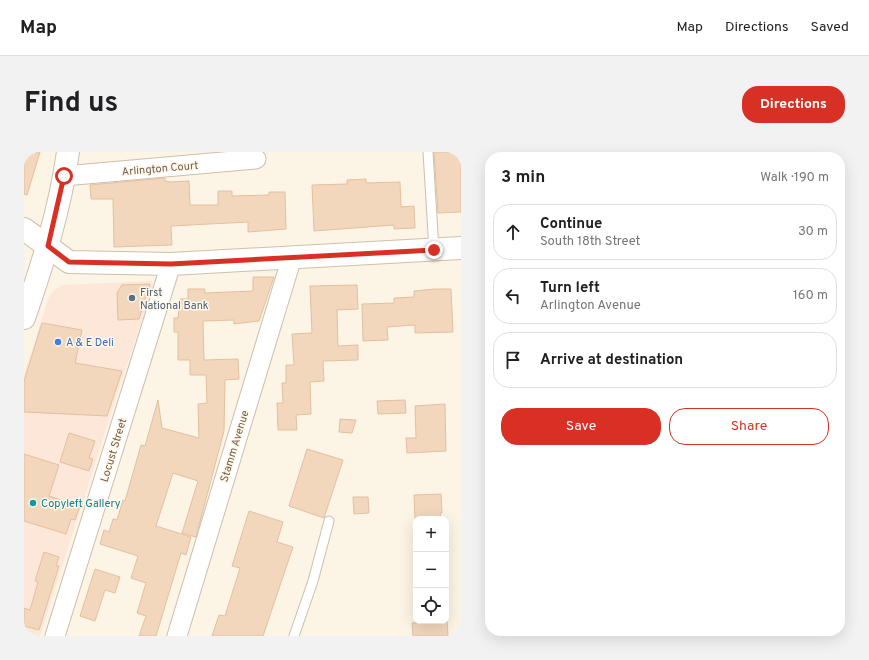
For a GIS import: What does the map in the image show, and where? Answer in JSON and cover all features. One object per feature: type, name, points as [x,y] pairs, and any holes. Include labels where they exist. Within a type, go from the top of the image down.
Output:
[{"type":"main road","points":[[24,318],[48,246],[68,152]]},
{"type":"main road","points":[[24,229],[69,262],[171,264],[461,249]]},
{"type":"street","name":"Arlington Court","points":[[64,176],[256,159]]},
{"type":"street","name":"Stamm Avenue","points":[[177,636],[292,257]]},
{"type":"street","name":"Locust Street","points":[[55,636],[171,264]]},
{"type":"lane","points":[[428,152],[434,250]]},
{"type":"lane","points":[[294,636],[313,581],[329,521]]},
{"type":"shaded area","points":[[152,281],[153,287],[40,636],[24,636],[24,375],[48,299],[53,291],[62,285]]},
{"type":"building","points":[[24,152],[40,152],[27,195],[24,194]]},
{"type":"building","points":[[434,152],[461,152],[461,212],[438,213]]},
{"type":"building","points":[[165,178],[165,181],[170,182],[189,181],[190,205],[218,205],[218,191],[232,191],[232,196],[269,195],[269,192],[285,192],[286,229],[248,232],[248,222],[171,226],[172,245],[114,247],[113,199],[91,199],[90,185]]},
{"type":"building","points":[[366,179],[366,183],[400,182],[401,207],[414,206],[415,228],[394,229],[394,225],[314,231],[312,185],[347,184],[347,180]]},
{"type":"building","points":[[253,277],[274,277],[259,321],[234,324],[234,320],[203,321],[204,360],[238,359],[239,379],[225,380],[224,431],[196,537],[182,533],[198,481],[173,473],[156,526],[191,537],[186,555],[181,553],[156,636],[139,636],[146,616],[137,613],[146,583],[131,578],[138,556],[100,544],[104,530],[109,532],[113,519],[117,520],[123,500],[125,501],[141,445],[145,446],[158,400],[162,428],[199,438],[198,404],[207,403],[206,375],[190,375],[190,360],[178,360],[178,332],[174,332],[174,318],[178,318],[180,299],[188,299],[188,289],[205,289],[205,293],[253,291]]},
{"type":"building","name":"First National Bank","points":[[150,284],[139,319],[118,320],[117,293],[122,285]]},
{"type":"building","points":[[357,285],[358,309],[337,310],[338,346],[358,345],[358,360],[323,361],[324,381],[310,382],[311,414],[296,415],[297,430],[278,430],[277,403],[283,403],[282,383],[286,383],[286,365],[294,365],[292,334],[312,333],[310,286]]},
{"type":"building","points":[[451,289],[453,332],[415,333],[415,325],[387,327],[388,340],[363,341],[362,304],[394,303],[394,298],[414,297],[414,291]]},
{"type":"building","points":[[42,323],[82,330],[75,363],[122,371],[107,416],[24,412],[24,381]]},
{"type":"building","points":[[405,400],[406,413],[378,414],[377,401]]},
{"type":"building","points":[[445,404],[446,451],[407,453],[406,438],[416,438],[415,406]]},
{"type":"building","points":[[340,419],[356,420],[352,433],[339,432]]},
{"type":"building","points":[[69,433],[95,441],[89,458],[93,459],[89,471],[60,462]]},
{"type":"building","points":[[307,449],[343,460],[324,518],[289,506]]},
{"type":"building","points":[[24,454],[59,465],[49,496],[80,506],[75,520],[71,519],[66,534],[24,521]]},
{"type":"building","points":[[441,494],[442,513],[440,513],[440,516],[415,516],[414,495]]},
{"type":"building","points":[[353,497],[368,497],[369,513],[354,514]]},
{"type":"building","points":[[249,511],[283,522],[277,542],[293,547],[263,636],[212,636],[219,615],[225,616],[240,568],[232,566]]},
{"type":"building","points":[[44,552],[59,557],[56,566],[59,566],[39,630],[24,626],[24,608],[30,610],[38,582],[35,581]]},
{"type":"building","points":[[95,569],[120,577],[115,593],[105,590],[95,621],[80,616]]},
{"type":"building","points":[[412,623],[447,624],[448,636],[413,636]]},
{"type":"place","name":"First National Bank","points":[[132,298]]},
{"type":"place","name":"A & E Deli","points":[[58,342]]},
{"type":"place","name":"Copyleft Gallery","points":[[33,503]]},
{"type":"route","points":[[64,176],[48,246],[69,262],[171,264],[434,250]]}]
